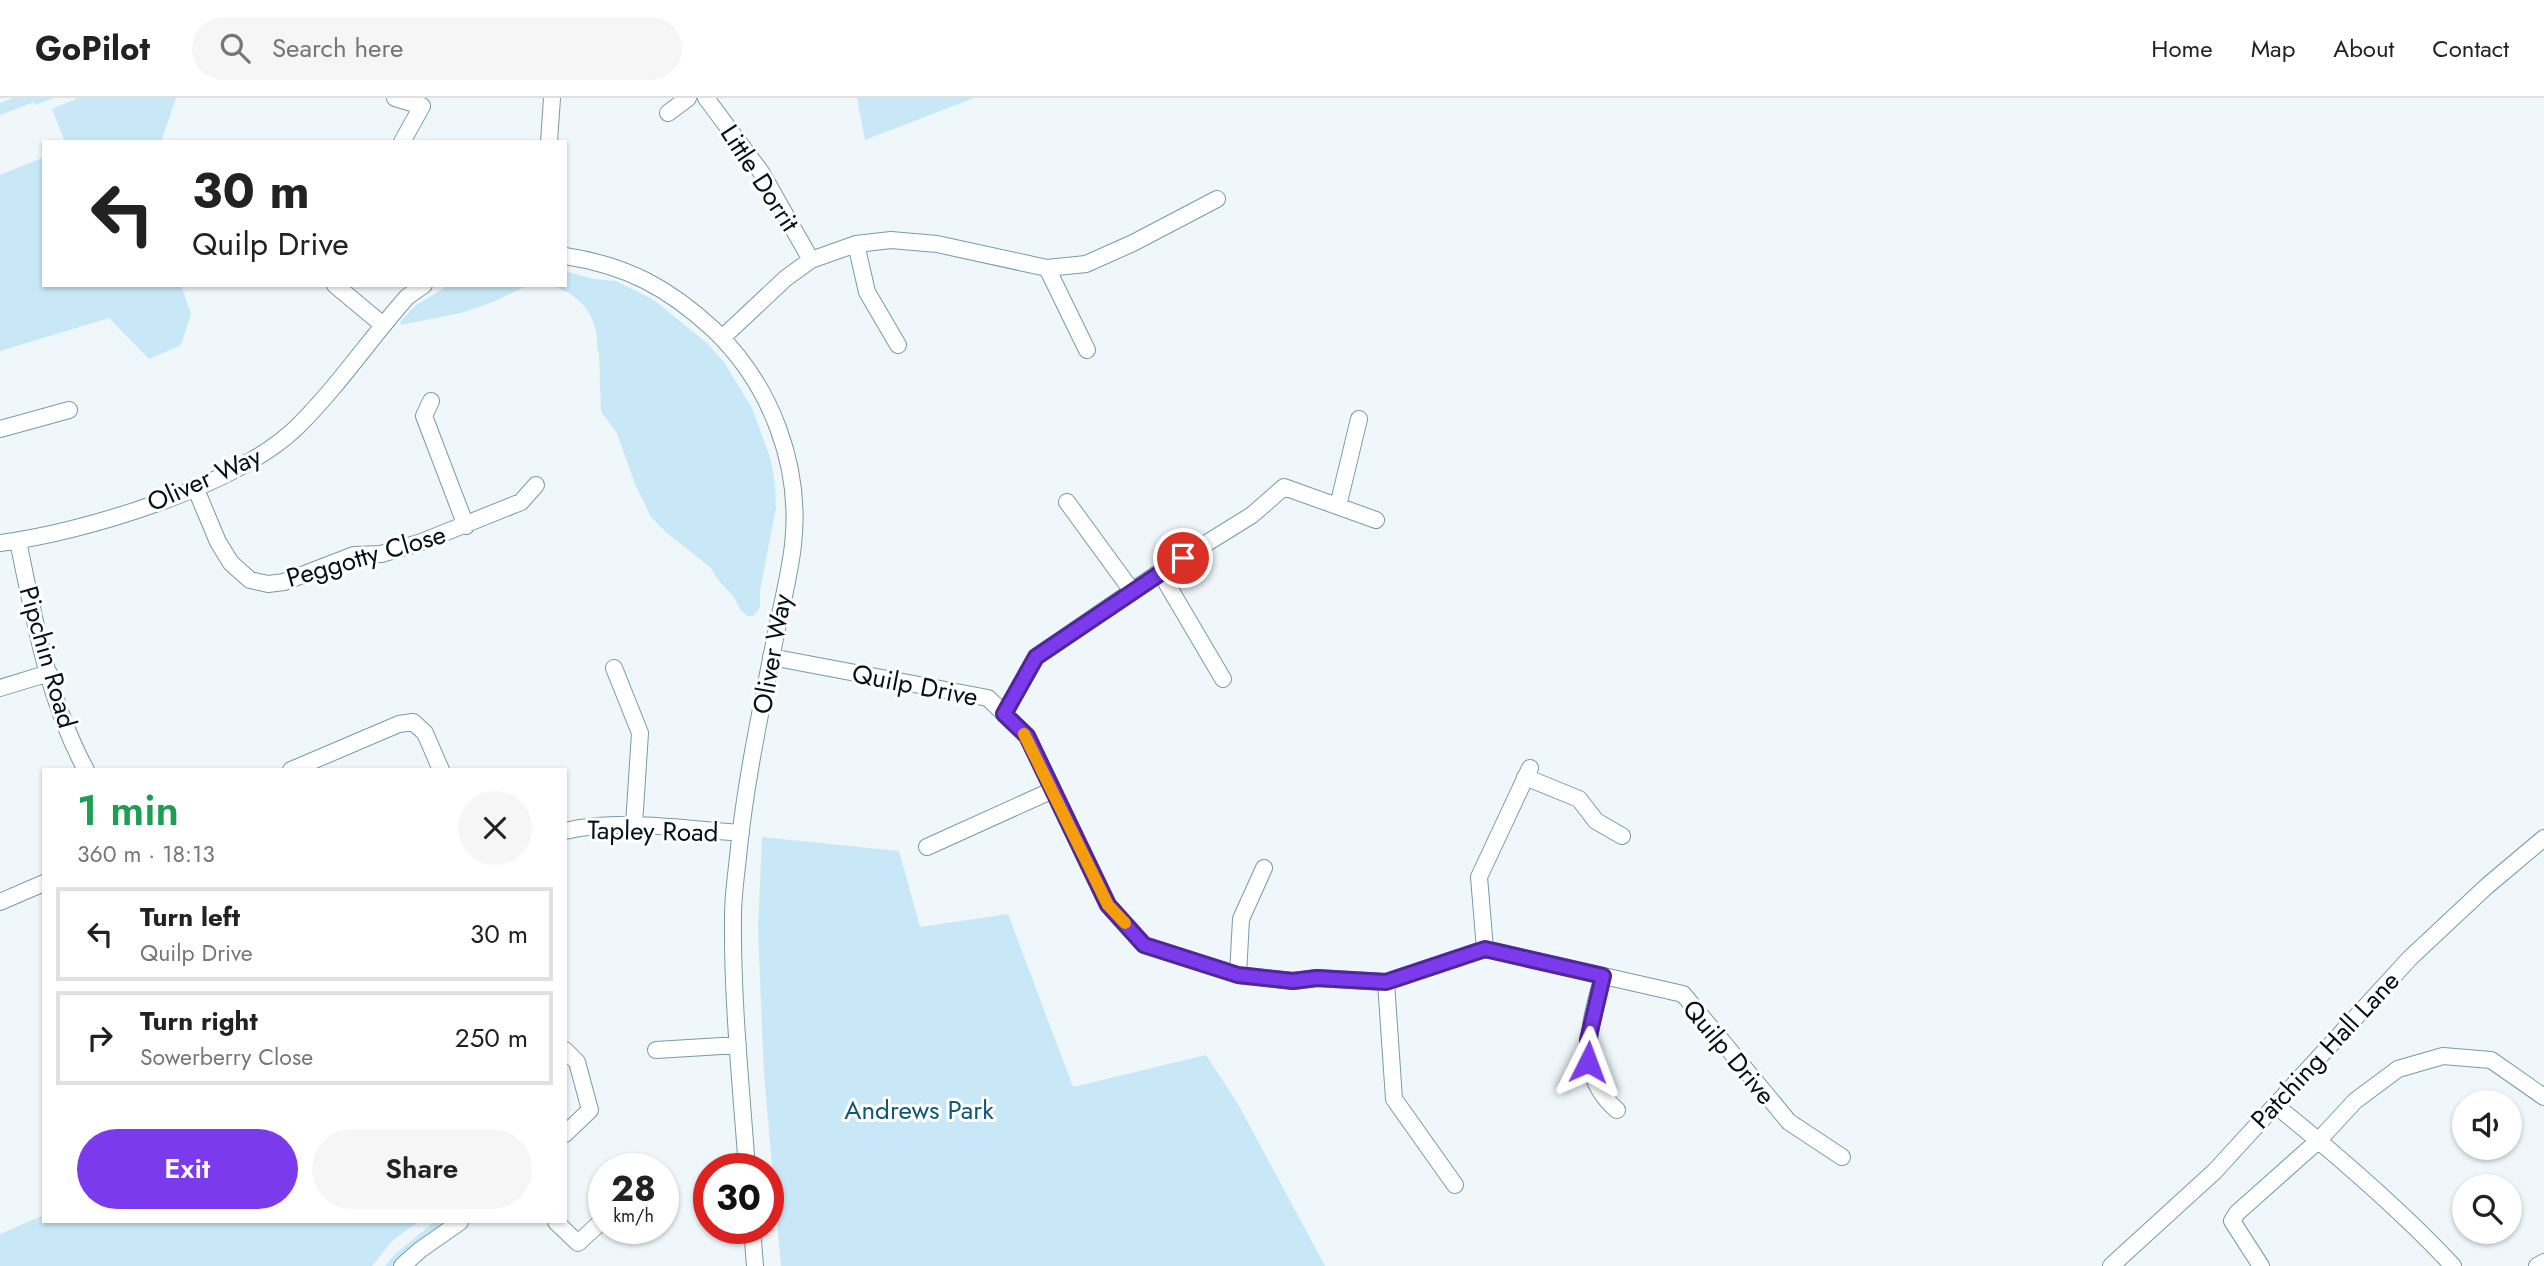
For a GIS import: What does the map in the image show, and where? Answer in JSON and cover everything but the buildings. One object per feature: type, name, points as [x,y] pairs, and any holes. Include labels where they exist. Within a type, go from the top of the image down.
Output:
[{"type":"street","points":[[395,98],[423,102],[403,140]]},
{"type":"street","points":[[549,140],[552,98]]},
{"type":"street","points":[[668,113],[688,98]]},
{"type":"street","name":"Little Dorrit","points":[[706,98],[761,172],[811,260]]},
{"type":"street","points":[[722,338],[786,278],[811,260],[856,244],[891,240],[937,244],[1047,268],[1086,264],[1217,199]]},
{"type":"street","points":[[856,244],[867,292],[898,345]]},
{"type":"street","name":"Oliver Way","points":[[567,256],[622,269],[656,285],[696,313],[749,370],[772,409],[786,450],[791,482],[793,544],[741,833],[733,914],[746,1153]]},
{"type":"street","points":[[1047,268],[1087,350]]},
{"type":"street","points":[[337,287],[383,325]]},
{"type":"street","name":"Oliver Way","points":[[0,543],[105,520],[195,487],[265,453],[295,429],[325,397],[407,297],[421,287]]},
{"type":"street","name":"Peggotty Close","points":[[431,401],[424,416],[466,526]]},
{"type":"street","points":[[0,429],[69,410]]},
{"type":"street","points":[[1338,506],[1359,419]]},
{"type":"street","name":"Peggotty Close","points":[[195,487],[230,564],[250,580],[268,584],[284,582],[354,555],[381,554],[419,544],[521,502],[536,485]]},
{"type":"street","points":[[1004,714],[1036,657],[1160,572],[1252,515],[1284,487],[1376,520]]},
{"type":"street","points":[[1067,502],[1132,591]]},
{"type":"street","name":"Pipchin Road","points":[[18,541],[39,645],[73,745],[85,768]]},
{"type":"street","points":[[1160,572],[1223,678]]},
{"type":"street","name":"Quilp Drive","points":[[771,657],[988,698],[1027,736],[1108,905],[1144,945],[1238,975],[1293,981],[1317,978],[1386,982],[1485,949],[1683,994],[1789,1122],[1842,1157]]},
{"type":"street","points":[[614,668],[640,733],[634,825]]},
{"type":"street","points":[[0,688],[49,673]]},
{"type":"street","points":[[296,768],[399,724],[413,722],[425,733],[440,768]]},
{"type":"street","points":[[1485,949],[1479,877],[1528,773],[1579,799],[1596,821],[1622,836]]},
{"type":"street","points":[[927,848],[1053,790]]},
{"type":"street","name":"Tapley Road","points":[[567,831],[586,826],[634,825],[741,833]]},
{"type":"street","name":"Patching Hall Lane","points":[[2111,1266],[2199,1188],[2410,958],[2478,894],[2544,838]]},
{"type":"street","points":[[1238,975],[1241,919],[1264,868]]},
{"type":"street","points":[[0,902],[42,884]]},
{"type":"street","points":[[1603,976],[1590,1027],[1588,1062],[1595,1083],[1608,1103],[1617,1111]]},
{"type":"street","points":[[1386,982],[1394,1099],[1455,1185]]},
{"type":"street","points":[[656,1050],[738,1045]]},
{"type":"street","points":[[567,1052],[577,1062],[590,1110],[567,1132]]},
{"type":"street","points":[[2260,1266],[2232,1221],[2237,1213],[2319,1140],[2355,1101],[2398,1069],[2443,1056],[2491,1060],[2544,1097]]},
{"type":"street","points":[[2274,1105],[2319,1140],[2416,1226],[2453,1266]]},
{"type":"street","points":[[402,1266],[459,1223]]},
{"type":"street","points":[[557,1223],[579,1243],[588,1234]]},
{"type":"street","points":[[753,1244],[755,1266]]},
{"type":"street","points":[[2537,1266],[2544,1262]]},
{"type":"green space","points":[[13,98],[54,98],[35,105],[34,102],[0,115],[0,103]]},
{"type":"green space","points":[[78,98],[176,98],[162,140],[64,140],[52,109]]},
{"type":"green space","points":[[857,98],[974,98],[865,140]]},
{"type":"green space","points":[[42,158],[42,287],[182,287],[191,314],[181,345],[149,359],[109,318],[0,351],[0,175]]},
{"type":"green space","points":[[567,272],[594,279],[616,281],[654,300],[708,344],[724,362],[752,408],[771,460],[776,508],[760,590],[760,608],[753,616],[747,616],[740,609],[710,567],[651,517],[635,484],[617,433],[601,412],[599,353],[592,318],[582,304],[569,293],[556,287],[567,287]]},
{"type":"green space","points":[[446,287],[524,287],[461,313],[401,325],[400,322],[415,306]]},
{"type":"green space","name":"Andrews Park","points":[[762,837],[899,851],[920,927],[1008,914],[1073,1087],[1206,1055],[1238,1104],[1325,1266],[781,1266],[779,1244],[784,1244],[784,1153],[771,1153],[764,1074],[758,929]]},
{"type":"green space","points":[[42,1216],[42,1223],[417,1223],[392,1241],[372,1266],[0,1266],[0,1234]]},
{"type":"green space","points":[[433,1223],[447,1223],[399,1259],[394,1266],[385,1266],[394,1255]]},
{"type":"slow traffic","points":[[1024,734],[1108,905],[1125,923]]},
{"type":"route","points":[[1183,558],[1036,657],[1004,714],[1027,736],[1108,905],[1144,945],[1238,975],[1293,981],[1317,978],[1386,982],[1485,949],[1603,976],[1592,1015],[1588,1062]]}]
